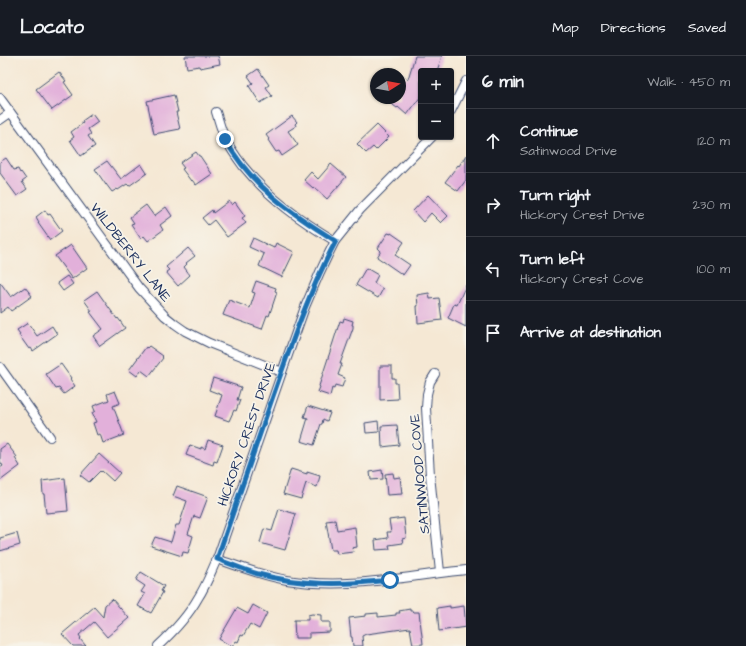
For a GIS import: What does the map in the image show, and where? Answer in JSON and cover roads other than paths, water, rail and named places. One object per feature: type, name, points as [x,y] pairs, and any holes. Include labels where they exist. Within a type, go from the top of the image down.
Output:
[{"type":"street","points":[[454,105],[466,81]]},
{"type":"street","name":"WILDBERRY LANE","points":[[0,98],[139,288],[165,316],[185,331],[209,344],[282,372]]},
{"type":"street","points":[[216,112],[223,134],[239,161],[251,176],[295,215],[336,241]]},
{"type":"street","points":[[0,120],[10,113]]},
{"type":"street","name":"HICKORY CREST DRIVE","points":[[158,646],[186,616],[198,599],[208,580],[217,559],[305,307],[336,241],[360,210],[429,140]]},
{"type":"street","points":[[0,367],[50,437]]},
{"type":"street","name":"SATINWOOD COVE","points":[[434,374],[427,394],[426,408],[440,572]]},
{"type":"street","points":[[217,559],[271,577],[323,584],[357,584],[440,572],[466,570]]}]
